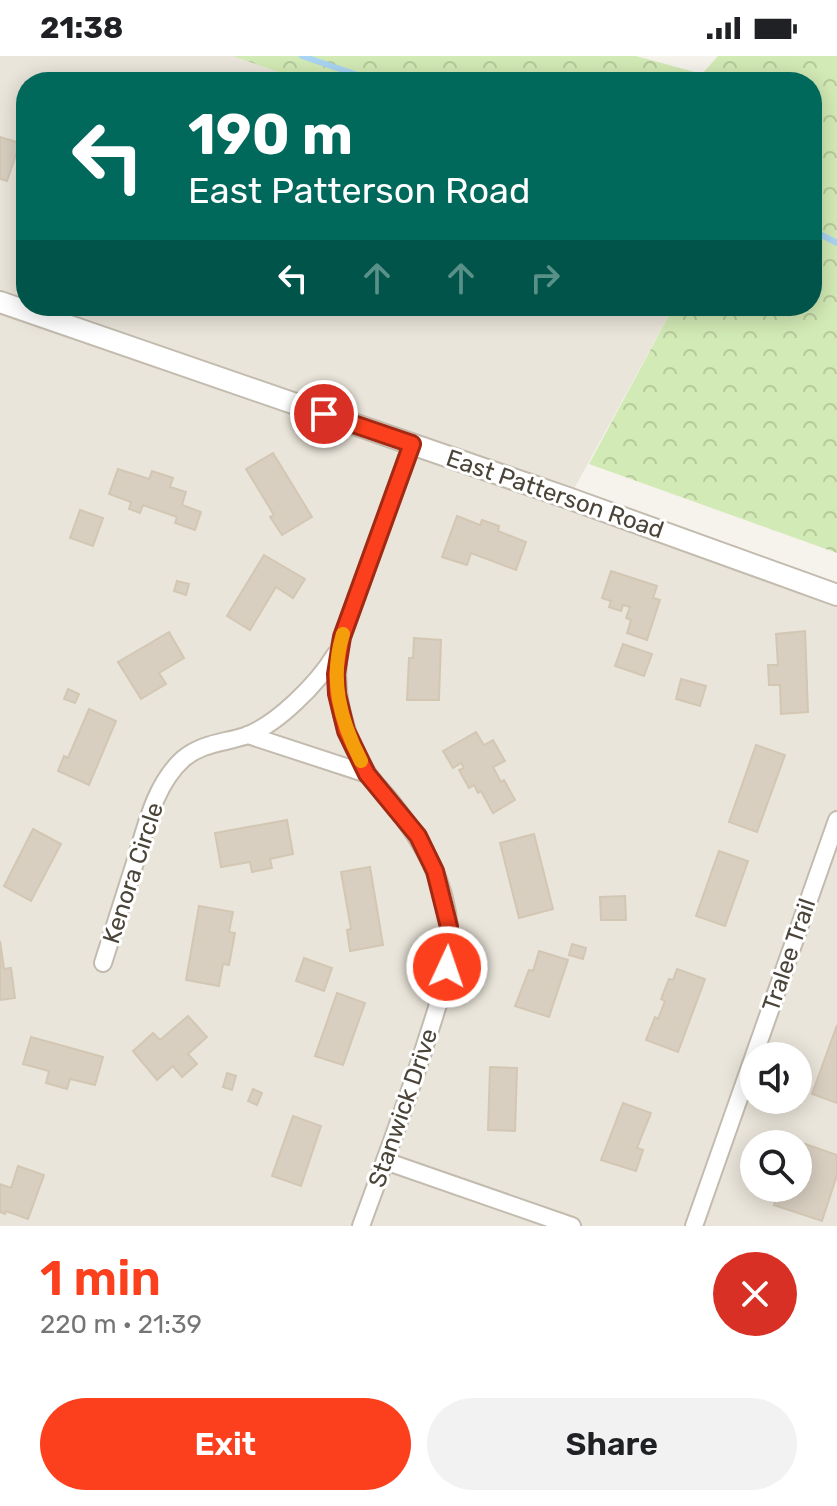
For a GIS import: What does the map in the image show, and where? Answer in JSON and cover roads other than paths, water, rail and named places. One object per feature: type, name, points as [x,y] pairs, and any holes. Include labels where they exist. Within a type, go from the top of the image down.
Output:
[{"type":"street","name":"East Patterson Road","points":[[41,316],[837,595]]},
{"type":"street","name":"Stanwick Drive","points":[[361,1226],[434,1015],[447,967],[449,927],[442,892],[418,836],[367,774],[346,731],[337,694],[337,658],[342,637],[412,444]]},
{"type":"street","name":"Kenora Circle","points":[[103,963],[151,813],[173,770],[195,751],[219,741],[248,735],[280,714],[309,689],[334,657],[342,637]]},
{"type":"street","points":[[248,735],[367,774]]},
{"type":"street","name":"Tralee Trail","points":[[694,1226],[837,820]]},
{"type":"street","points":[[385,1161],[572,1226]]},
{"type":"waterway","points":[[302,56],[349,72]]},
{"type":"waterway","points":[[822,235],[837,243]]}]
